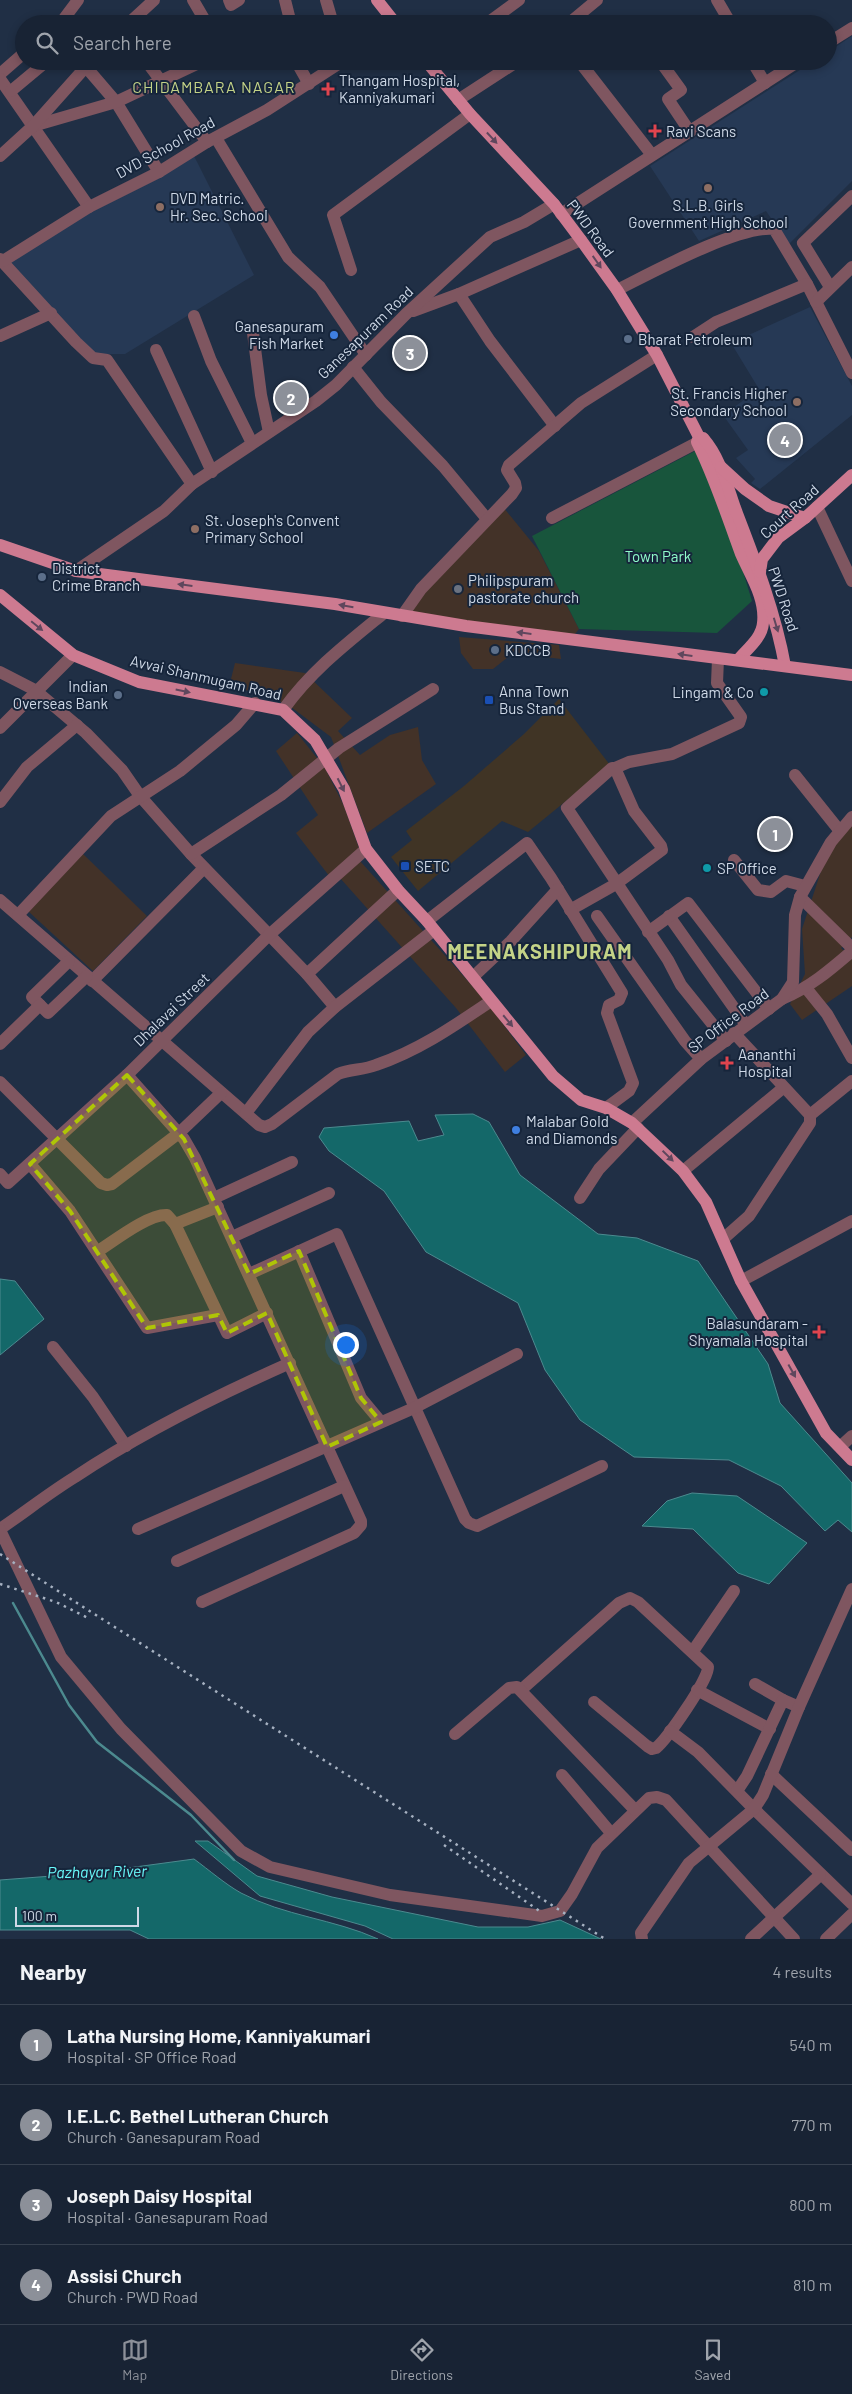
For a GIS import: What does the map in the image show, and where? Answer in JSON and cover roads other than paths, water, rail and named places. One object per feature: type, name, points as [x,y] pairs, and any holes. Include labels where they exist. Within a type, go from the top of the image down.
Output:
[{"type":"main road","points":[[376,0],[388,15]]},
{"type":"main road","name":"PWD Road","points":[[436,70],[470,114],[558,209],[617,290],[657,355],[700,439],[742,556],[759,595],[763,611],[760,634],[738,660]]},
{"type":"main road","name":"PWD Road","points":[[700,439],[719,464],[779,632],[785,666]]},
{"type":"main road","points":[[719,464],[745,489],[769,506],[805,518]]},
{"type":"main road","name":"Court Road","points":[[760,577],[760,565],[766,553],[778,538],[805,518],[852,475]]},
{"type":"main road","points":[[0,545],[76,571],[335,604],[402,616],[718,659],[852,675]]},
{"type":"main road","name":"Avvai Shanmugam Road","points":[[0,594],[73,655],[140,682],[283,710],[315,740],[344,789],[366,849],[398,890],[431,925],[553,1076],[581,1100],[606,1108],[635,1125],[683,1171],[706,1202],[741,1282],[826,1433],[841,1446],[852,1460]]},
{"type":"street","points":[[67,15],[78,0]]},
{"type":"street","points":[[138,15],[154,0]]},
{"type":"street","points":[[192,0],[201,15]]},
{"type":"street","points":[[229,0],[231,5],[239,0]]},
{"type":"street","points":[[285,0],[289,15]]},
{"type":"street","points":[[326,0],[327,15]]},
{"type":"street","points":[[498,15],[518,0]]},
{"type":"street","points":[[579,15],[597,0]]},
{"type":"street","points":[[717,0],[726,15]]},
{"type":"street","points":[[837,37],[852,28]]},
{"type":"street","points":[[0,74],[15,61]]},
{"type":"street","points":[[11,91],[36,70]]},
{"type":"street","points":[[0,156],[34,126],[84,70]]},
{"type":"street","points":[[93,70],[116,102],[160,172]]},
{"type":"street","points":[[153,70],[212,140],[288,257],[320,287],[366,355]]},
{"type":"street","points":[[34,126],[116,102],[184,70]]},
{"type":"street","points":[[301,70],[309,84]]},
{"type":"street","name":"DVD School Road","points":[[1,260],[89,207],[160,172],[330,70]]},
{"type":"street","points":[[458,100],[504,70]]},
{"type":"street","points":[[586,70],[652,155]]},
{"type":"street","points":[[667,70],[681,90],[668,98],[690,132]]},
{"type":"street","points":[[757,70],[764,83]]},
{"type":"street","name":"Ganesapuram Road","points":[[76,571],[164,511],[192,484],[316,401],[366,355],[406,314],[490,237],[558,209],[690,132],[785,70]]},
{"type":"street","points":[[0,78],[11,91],[89,207]]},
{"type":"street","points":[[351,270],[333,215],[470,114]]},
{"type":"street","points":[[830,287],[803,243],[852,196]]},
{"type":"street","points":[[617,290],[672,262],[746,232],[763,228],[774,229],[808,284],[852,374]]},
{"type":"street","points":[[406,314],[459,294],[581,240]]},
{"type":"street","points":[[1,260],[93,358],[107,360],[192,484]]},
{"type":"street","points":[[816,302],[852,267]]},
{"type":"street","points":[[693,337],[716,322],[808,284]]},
{"type":"street","points":[[459,294],[490,341],[555,426]]},
{"type":"street","points":[[0,336],[50,313]]},
{"type":"street","points":[[194,316],[211,361],[252,443]]},
{"type":"street","points":[[253,333],[261,395],[270,432]]},
{"type":"street","points":[[156,350],[212,472]]},
{"type":"street","points":[[402,616],[421,589],[516,488],[507,468],[581,403],[657,355]]},
{"type":"street","points":[[353,367],[381,402],[443,466],[487,519]]},
{"type":"street","points":[[552,518],[700,439]]},
{"type":"street","points":[[817,507],[852,582]]},
{"type":"street","points":[[283,710],[302,684],[326,659],[384,613]]},
{"type":"street","points":[[0,728],[35,690],[73,655]]},
{"type":"street","points":[[718,659],[717,683],[741,717],[739,723],[672,754],[629,762],[612,768],[567,808],[668,960],[681,985],[730,1037],[810,1114],[810,1124],[766,1192],[749,1216],[723,1238]]},
{"type":"street","points":[[0,672],[35,690],[77,725],[122,770],[140,796],[191,854],[307,974],[335,1007]]},
{"type":"street","points":[[191,854],[281,795],[339,748],[433,689]]},
{"type":"street","points":[[18,915],[111,816],[180,771],[211,747],[236,725],[255,703]]},
{"type":"street","points":[[0,802],[27,767],[77,725]]},
{"type":"street","points":[[570,910],[616,884],[660,853],[662,849],[634,811],[616,768]]},
{"type":"street","points":[[795,775],[839,830]]},
{"type":"street","name":"SP Office Road","points":[[580,1198],[599,1169],[635,1125],[701,1059],[782,1000],[793,982],[795,915],[803,892],[839,830],[852,817]]},
{"type":"street","points":[[246,1114],[308,1032],[527,843],[558,889],[622,993],[619,1000],[609,1006],[607,1013],[633,1083],[629,1091],[606,1108]]},
{"type":"street","name":"Dhalavai Street","points":[[0,1174],[8,1183],[30,1164],[56,1137],[127,1075],[269,935],[366,849]]},
{"type":"street","points":[[734,860],[758,890],[771,892],[786,881],[803,892],[852,950],[821,978],[782,1000]]},
{"type":"street","points":[[69,961],[32,997],[48,1013],[89,978],[204,868]]},
{"type":"street","points":[[473,977],[511,941],[558,889]]},
{"type":"street","points":[[307,974],[398,890]]},
{"type":"street","points":[[0,900],[161,1042],[259,1125],[268,1126],[338,1074],[375,1066],[435,1038],[491,1001]]},
{"type":"street","points":[[648,932],[688,903],[769,1009]]},
{"type":"street","points":[[598,916],[685,1040],[701,1059]]},
{"type":"street","points":[[669,916],[746,1025]]},
{"type":"street","points":[[806,988],[827,1014],[852,1058]]},
{"type":"street","points":[[0,1044],[40,1005]]},
{"type":"street","points":[[127,1075],[179,1133],[195,1158],[361,1521],[361,1525],[354,1533],[202,1602]]},
{"type":"street","points":[[810,1114],[852,1081]]},
{"type":"street","points":[[0,1082],[100,1183],[107,1186],[179,1133],[221,1093]]},
{"type":"street","points":[[683,1171],[783,1088]]},
{"type":"street","points":[[175,1224],[292,1162]]},
{"type":"street","points":[[30,1164],[57,1194],[98,1251],[147,1328],[218,1315]]},
{"type":"street","points":[[232,1237],[330,1193]]},
{"type":"street","points":[[98,1251],[160,1215],[171,1218],[227,1333],[267,1313]]},
{"type":"street","points":[[741,1282],[852,1221]]},
{"type":"street","points":[[249,1274],[337,1234],[465,1519],[473,1525],[477,1526],[602,1466]]},
{"type":"street","points":[[299,1251],[361,1398],[381,1422]]},
{"type":"street","points":[[53,1347],[93,1397],[126,1446]]},
{"type":"street","points":[[138,1529],[414,1408],[517,1354]]},
{"type":"street","points":[[290,1363],[236,1387],[126,1446],[75,1476],[0,1530],[61,1657],[121,1729],[241,1851],[270,1867],[390,1895],[542,1916],[560,1911],[572,1894],[597,1848],[611,1832],[649,1798],[661,1797],[710,1845],[794,1939]]},
{"type":"street","points":[[841,1446],[852,1436]]},
{"type":"street","points":[[177,1561],[344,1486]]},
{"type":"street","points":[[642,1939],[641,1933],[689,1863],[754,1810],[852,1589]]},
{"type":"street","points":[[694,1651],[734,1591]]},
{"type":"street","points":[[521,1690],[624,1600],[630,1598],[638,1602],[694,1651],[708,1667],[708,1672],[698,1690],[660,1746],[652,1749],[594,1702]]},
{"type":"street","points":[[755,1684],[799,1707]]},
{"type":"street","points":[[455,1734],[508,1688],[513,1686],[521,1690],[635,1810]]},
{"type":"street","points":[[698,1690],[770,1729]]},
{"type":"street","points":[[737,1791],[747,1776],[783,1700]]},
{"type":"street","points":[[670,1730],[698,1752],[754,1810],[852,1904]]},
{"type":"street","points":[[771,1774],[852,1850]]},
{"type":"street","points":[[562,1775],[611,1832]]},
{"type":"street","points":[[752,1939],[820,1875]]},
{"type":"street","points":[[826,1939],[852,1914]]},
{"type":"waterway","points":[[13,1603],[69,1705],[97,1742],[191,1815],[234,1860]]},
{"type":"railway","points":[[0,1554],[605,1939]]},
{"type":"railway","points":[[0,1584],[56,1602],[90,1619]]},
{"type":"railway","points":[[444,1845],[541,1912]]},
{"type":"place","name":"Thangam Hospital, Kanniyakumari","points":[[328,89]]},
{"type":"place","name":"Ravi Scans","points":[[655,131]]},
{"type":"place","name":"S.L.B. Girls Government High School","points":[[708,188]]},
{"type":"place","name":"DVD Matric. Hr. Sec. School","points":[[160,207]]},
{"type":"place","name":"Ganesapuram Fish Market","points":[[334,335]]},
{"type":"place","name":"Bharat Petroleum","points":[[628,339]]},
{"type":"place","name":"Joseph Daisy Hospital","points":[[410,353]]},
{"type":"place","name":"I.E.L.C. Bethel Lutheran Church","points":[[291,398]]},
{"type":"place","name":"St. Francis Higher Secondary School","points":[[797,402]]},
{"type":"place","name":"Assisi Church","points":[[785,440]]},
{"type":"place","name":"St. Joseph's Convent Primary School","points":[[195,529]]},
{"type":"place","name":"District Crime Branch","points":[[42,577]]},
{"type":"place","name":"Philipspuram pastorate church","points":[[458,589]]},
{"type":"place","name":"KDCCB","points":[[495,650]]},
{"type":"place","name":"Lingam & Co","points":[[764,692]]},
{"type":"place","name":"Indian Overseas Bank","points":[[118,695]]},
{"type":"place","name":"Anna Town Bus Stand","points":[[489,700]]},
{"type":"place","name":"Latha Nursing Home, Kanniyakumari","points":[[775,834]]},
{"type":"place","name":"SETC","points":[[405,866]]},
{"type":"place","name":"SP Office","points":[[707,868]]},
{"type":"place","name":"Aananthi Hospital","points":[[727,1063]]},
{"type":"place","name":"Malabar Gold and Diamonds","points":[[516,1130]]},
{"type":"place","name":"Balasundaram - Shyamala Hospital","points":[[819,1332]]},
{"type":"district","name":"CHIDAMBARA NAGAR","points":[[214,86]]},
{"type":"district","name":"MEENAKSHIPURAM","points":[[540,951]]},
{"type":"park label","name":"Town Park","points":[[658,556]]},
{"type":"water label","name":"Pazhayar River","points":[[97,1871]]}]
